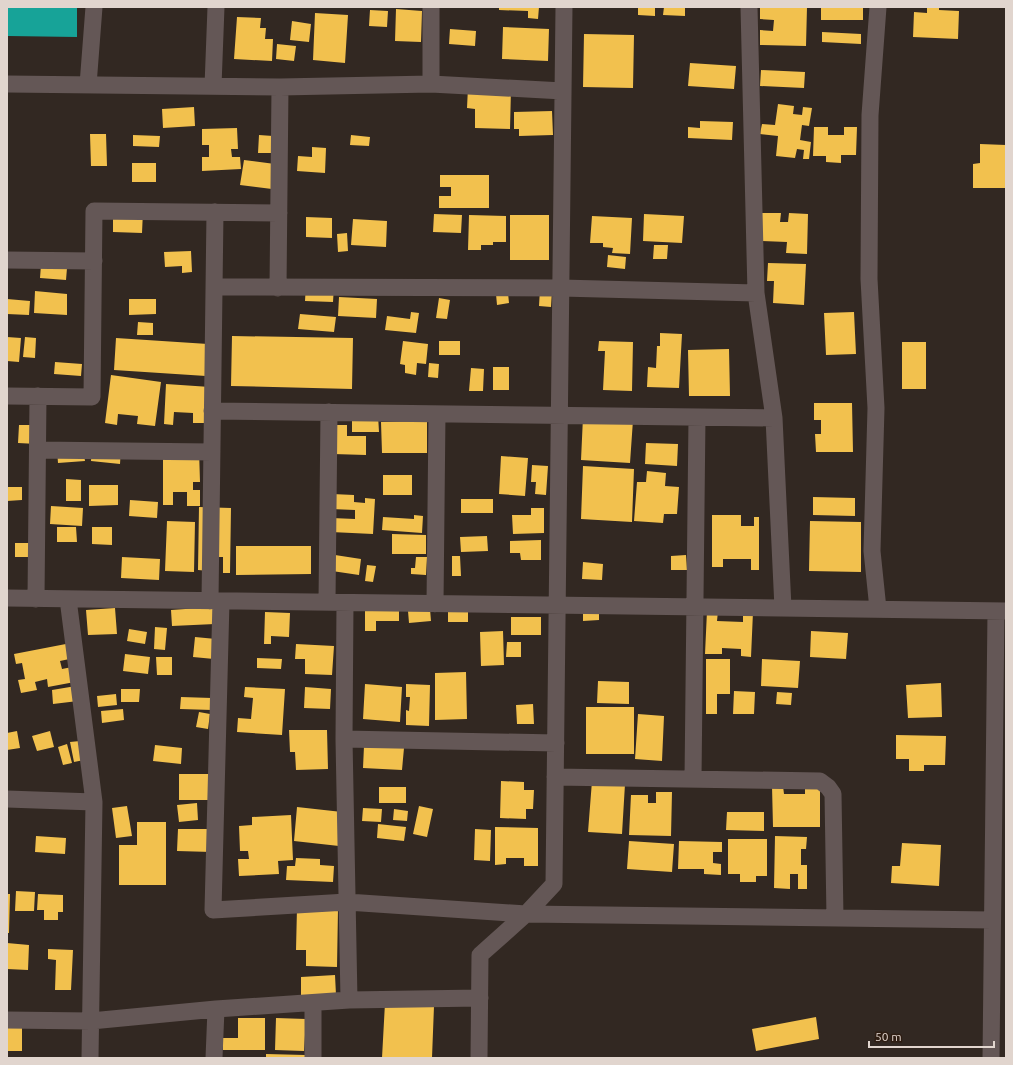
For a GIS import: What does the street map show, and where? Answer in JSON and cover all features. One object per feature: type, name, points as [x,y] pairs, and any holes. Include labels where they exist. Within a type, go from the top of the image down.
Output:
[{"type":"street","points":[[88,84],[94,7]]},
{"type":"street","points":[[213,86],[216,7]]},
{"type":"street","points":[[431,7],[431,84]]},
{"type":"street","points":[[479,1058],[480,955],[526,914],[554,884],[564,7]]},
{"type":"street","points":[[749,7],[756,292],[774,418],[783,608]]},
{"type":"street","points":[[878,7],[870,115],[870,279],[876,408],[872,551],[878,610]]},
{"type":"street","points":[[7,84],[280,87],[431,84],[562,91]]},
{"type":"street","points":[[278,288],[280,87]]},
{"type":"street","points":[[7,396],[92,397],[94,211],[279,213]]},
{"type":"street","points":[[214,212],[212,452],[216,601],[213,910],[347,902],[526,914],[992,920]]},
{"type":"street","points":[[7,260],[94,261]]},
{"type":"street","points":[[214,287],[561,288],[756,292]]},
{"type":"street","points":[[36,598],[38,396]]},
{"type":"street","points":[[212,411],[774,418]]},
{"type":"street","points":[[327,602],[329,412]]},
{"type":"street","points":[[435,604],[437,414]]},
{"type":"street","points":[[693,779],[697,417]]},
{"type":"street","points":[[38,450],[212,452]]},
{"type":"street","points":[[7,598],[1001,611],[992,920],[991,1058]]},
{"type":"street","points":[[68,599],[94,802],[90,1058]]},
{"type":"street","points":[[345,603],[344,739],[349,1000]]},
{"type":"street","points":[[344,739],[556,743]]},
{"type":"street","points":[[555,777],[820,781],[828,787],[833,794],[835,918]]},
{"type":"street","points":[[7,799],[94,802]]},
{"type":"street","points":[[7,1020],[91,1021],[216,1009],[349,1000],[480,998]]},
{"type":"street","points":[[313,1003],[313,1058]]},
{"type":"street","points":[[214,1058],[216,1009]]},
{"type":"building: Logements","points":[[499,7],[539,7],[538,19],[528,18],[528,11],[499,10]]},
{"type":"building: Logements","points":[[638,7],[655,7],[655,16],[638,15]]},
{"type":"building: Logements","points":[[664,7],[685,7],[685,16],[663,15]]},
{"type":"building: Logements","points":[[760,7],[807,7],[806,46],[760,45],[760,30],[773,31],[774,20],[760,19]]},
{"type":"building: Logements","points":[[821,7],[863,7],[863,20],[821,20]]},
{"type":"building: Logements","points":[[927,7],[939,7],[939,10],[959,11],[958,39],[913,37],[914,12],[927,13]]},
{"type":"building: Logements","points":[[396,9],[422,11],[421,42],[395,41]]},
{"type":"building: Logements","points":[[370,10],[388,11],[387,27],[369,26]]},
{"type":"building: Logements","points":[[315,13],[348,15],[345,63],[313,60]]},
{"type":"building: Logements","points":[[237,17],[261,18],[260,28],[266,28],[265,39],[273,39],[272,61],[234,59]]},
{"type":"building: Logements","points":[[292,21],[311,24],[309,42],[290,40]]},
{"type":"building: Logements","points":[[503,27],[549,29],[548,61],[502,59]]},
{"type":"building: Logements","points":[[450,29],[476,31],[475,46],[449,44]]},
{"type":"building: Logements","points":[[822,32],[861,34],[861,44],[822,42]]},
{"type":"building: Logements","points":[[584,34],[634,35],[633,88],[583,87]]},
{"type":"building: Logements","points":[[277,44],[296,46],[294,61],[276,59]]},
{"type":"building: Logements","points":[[690,63],[736,66],[734,89],[688,86]]},
{"type":"building: Logements","points":[[761,70],[805,72],[804,88],[760,86]]},
{"type":"building: Logements","points":[[468,87],[511,89],[510,129],[475,128],[475,109],[467,108]]},
{"type":"building: Logements","points":[[778,104],[794,106],[793,114],[802,115],[803,107],[812,108],[809,126],[802,125],[800,140],[811,142],[809,159],[803,159],[804,150],[797,149],[795,158],[776,156],[778,136],[760,134],[762,124],[775,125]]},
{"type":"building: Logements","points":[[194,107],[195,126],[163,128],[162,109]]},
{"type":"building: Logements","points":[[552,111],[553,135],[519,136],[519,129],[514,129],[514,112]]},
{"type":"building: Logements","points":[[700,121],[733,122],[732,140],[688,138],[688,127],[700,128]]},
{"type":"building: Logements","points":[[814,127],[828,127],[828,135],[844,135],[844,127],[857,127],[856,155],[841,155],[841,163],[826,162],[826,156],[813,156]]},
{"type":"building: Logements","points":[[237,128],[238,149],[231,149],[232,157],[240,157],[241,169],[202,171],[202,157],[209,157],[209,145],[202,145],[202,129]]},
{"type":"building: Logements","points":[[90,134],[106,134],[107,166],[91,166]]},
{"type":"building: Logements","points":[[133,135],[160,136],[159,147],[133,146]]},
{"type":"building: Logements","points":[[259,135],[273,136],[272,153],[258,153]]},
{"type":"building: Logements","points":[[351,135],[370,137],[369,146],[350,145]]},
{"type":"building: Logements","points":[[980,144],[1006,145],[1006,188],[973,188],[973,164],[980,163]]},
{"type":"building: Logements","points":[[312,147],[326,148],[325,173],[297,171],[298,156],[312,157]]},
{"type":"building: Logements","points":[[244,160],[275,164],[272,189],[240,185]]},
{"type":"building: Logements","points":[[132,163],[156,163],[156,182],[132,182]]},
{"type":"building: Logements","points":[[440,175],[489,175],[489,208],[439,208],[439,196],[451,196],[451,187],[440,187]]},
{"type":"building: Logements","points":[[113,211],[143,211],[142,233],[113,232]]},
{"type":"building: Logements","points":[[760,213],[781,213],[780,222],[788,222],[789,213],[808,214],[807,254],[786,253],[787,242],[759,241]]},
{"type":"building: Logements","points":[[434,214],[462,215],[461,233],[433,232]]},
{"type":"building: Logements","points":[[644,214],[684,216],[682,243],[643,241]]},
{"type":"building: Logements","points":[[469,215],[506,216],[506,242],[493,242],[493,245],[481,245],[481,250],[468,250]]},
{"type":"building: Logements","points":[[510,215],[549,215],[549,260],[510,260]]},
{"type":"building: Logements","points":[[592,216],[632,218],[630,254],[612,253],[613,248],[603,247],[603,243],[590,243]]},
{"type":"building: Logements","points":[[306,217],[332,218],[332,238],[306,237]]},
{"type":"building: Logements","points":[[353,219],[387,221],[386,247],[351,245]]},
{"type":"building: Logements","points":[[347,233],[348,251],[338,252],[337,234]]},
{"type":"building: Logements","points":[[654,245],[668,245],[667,259],[653,259]]},
{"type":"building: Logements","points":[[191,251],[192,272],[182,273],[182,266],[165,267],[164,252]]},
{"type":"building: Logements","points":[[608,255],[626,257],[625,269],[607,267]]},
{"type":"building: Logements","points":[[768,263],[806,264],[804,305],[773,303],[774,281],[767,281]]},
{"type":"building: Logements","points":[[41,265],[67,268],[66,280],[40,278]]},
{"type":"building: Logements","points":[[306,284],[334,286],[333,302],[305,301]]},
{"type":"building: Logements","points":[[540,289],[552,290],[551,307],[539,306]]},
{"type":"building: Logements","points":[[35,291],[67,294],[67,315],[34,313]]},
{"type":"building: Logements","points":[[508,293],[509,303],[497,305],[496,294]]},
{"type":"building: Logements","points":[[339,297],[377,299],[376,318],[338,316]]},
{"type":"building: Logements","points":[[439,298],[450,300],[447,319],[436,318]]},
{"type":"building: Logements","points":[[7,299],[30,301],[29,315],[7,314]]},
{"type":"building: Logements","points":[[129,299],[156,299],[156,314],[129,315]]},
{"type":"building: Logements","points":[[411,312],[419,313],[416,333],[385,330],[387,316],[410,319]]},
{"type":"building: Logements","points":[[854,312],[856,354],[826,355],[824,313]]},
{"type":"building: Logements","points":[[300,314],[336,317],[334,332],[298,329]]},
{"type":"building: Logements","points":[[138,322],[153,323],[153,335],[137,335]]},
{"type":"building: Logements","points":[[660,333],[682,334],[679,388],[647,387],[648,367],[656,368],[657,346],[660,346]]},
{"type":"building: Logements","points":[[232,336],[353,338],[352,389],[231,386]]},
{"type":"building: Logements","points":[[7,337],[21,338],[19,362],[7,361]]},
{"type":"building: Logements","points":[[25,337],[36,338],[35,358],[23,357]]},
{"type":"building: Logements","points":[[116,338],[208,344],[206,376],[114,370]]},
{"type":"building: Logements","points":[[403,341],[428,344],[426,364],[417,363],[416,375],[405,373],[405,365],[400,364]]},
{"type":"building: Logements","points":[[439,341],[460,341],[460,355],[439,355]]},
{"type":"building: Logements","points":[[599,341],[633,342],[632,391],[603,390],[605,351],[598,351]]},
{"type":"building: Logements","points":[[902,342],[926,342],[926,389],[902,389]]},
{"type":"building: Logements","points":[[729,349],[730,396],[689,396],[688,350]]},
{"type":"building: Logements","points":[[55,362],[82,364],[81,376],[54,374]]},
{"type":"building: Logements","points":[[429,363],[439,364],[438,378],[428,377]]},
{"type":"building: Logements","points":[[493,367],[509,367],[509,390],[493,390]]},
{"type":"building: Logements","points":[[471,368],[484,369],[483,391],[469,391]]},
{"type":"building: Logements","points":[[111,375],[161,382],[155,426],[137,424],[138,416],[118,414],[117,425],[105,423]]},
{"type":"building: Logements","points":[[166,384],[210,387],[208,423],[193,423],[193,413],[174,412],[173,425],[164,424]]},
{"type":"building: Logements","points":[[814,403],[852,403],[853,452],[816,452],[815,434],[821,434],[821,420],[814,420]]},
{"type":"building: Logements","points":[[352,415],[378,415],[379,432],[352,432]]},
{"type":"building: Logements","points":[[583,417],[633,420],[630,463],[581,460]]},
{"type":"building: Logements","points":[[427,421],[427,453],[382,453],[381,422]]},
{"type":"building: Logements","points":[[19,425],[37,425],[37,444],[18,443]]},
{"type":"building: Logements","points":[[334,425],[347,425],[347,436],[366,436],[366,455],[333,454]]},
{"type":"building: Logements","points":[[646,443],[678,444],[677,466],[645,464]]},
{"type":"building: Logements","points":[[92,446],[121,448],[120,464],[91,461]]},
{"type":"building: Logements","points":[[83,448],[85,461],[58,463],[57,450]]},
{"type":"building: Logements","points":[[199,450],[200,482],[193,482],[193,490],[200,490],[200,506],[187,506],[187,492],[173,492],[173,505],[163,505],[163,451]]},
{"type":"building: Logements","points":[[501,456],[528,458],[525,496],[499,494]]},
{"type":"building: Logements","points":[[532,465],[548,466],[546,495],[535,494],[536,482],[531,482]]},
{"type":"building: Logements","points":[[583,466],[634,469],[632,522],[581,519]]},
{"type":"building: Logements","points":[[647,471],[666,473],[665,486],[679,487],[677,514],[664,514],[663,523],[634,521],[637,482],[646,482]]},
{"type":"building: Logements","points":[[383,475],[412,475],[412,495],[383,495]]},
{"type":"building: Logements","points":[[66,479],[81,480],[81,501],[66,501]]},
{"type":"building: Logements","points":[[89,485],[118,485],[118,505],[89,506]]},
{"type":"building: Logements","points":[[7,487],[22,487],[22,500],[7,501]]},
{"type":"building: Logements","points":[[332,494],[354,495],[354,502],[365,503],[365,498],[375,499],[373,534],[331,532],[332,518],[355,519],[355,510],[331,509]]},
{"type":"building: Logements","points":[[813,497],[855,498],[855,516],[813,515]]},
{"type":"building: Logements","points":[[461,499],[493,499],[493,513],[461,513]]},
{"type":"building: Logements","points":[[130,500],[158,502],[157,518],[129,516]]},
{"type":"building: Logements","points":[[51,506],[83,508],[82,526],[50,524]]},
{"type":"building: Logements","points":[[199,507],[231,508],[230,573],[223,573],[223,557],[210,557],[209,571],[198,570]]},
{"type":"building: Logements","points":[[531,508],[544,508],[544,533],[513,534],[512,515],[531,515]]},
{"type":"building: Logements","points":[[414,515],[423,516],[422,533],[382,530],[383,517],[414,519]]},
{"type":"building: Logements","points":[[712,515],[741,515],[741,526],[754,526],[754,517],[759,517],[759,570],[751,570],[751,559],[723,559],[723,567],[712,567]]},
{"type":"building: Logements","points":[[167,521],[195,522],[194,572],[165,571]]},
{"type":"building: Logements","points":[[810,521],[861,522],[861,572],[809,571]]},
{"type":"building: Logements","points":[[57,527],[76,527],[77,542],[57,542]]},
{"type":"building: Logements","points":[[92,527],[112,527],[112,545],[92,544]]},
{"type":"building: Logements","points":[[392,534],[426,535],[426,554],[392,554]]},
{"type":"building: Logements","points":[[487,536],[488,551],[461,552],[460,537]]},
{"type":"building: Logements","points":[[541,540],[541,560],[521,560],[520,553],[510,553],[510,541]]},
{"type":"building: Logements","points":[[15,543],[32,543],[32,557],[15,557]]},
{"type":"building: Logements","points":[[236,546],[311,546],[311,574],[236,575]]},
{"type":"building: Logements","points":[[335,555],[361,559],[359,575],[332,571]]},
{"type":"building: Logements","points":[[686,555],[687,570],[671,570],[671,556]]},
{"type":"building: Logements","points":[[452,556],[460,556],[461,576],[452,576]]},
{"type":"building: Logements","points":[[122,557],[160,559],[159,580],[121,578]]},
{"type":"building: Logements","points":[[416,557],[427,557],[426,575],[411,574],[411,568],[415,568]]},
{"type":"building: Logements","points":[[583,562],[603,564],[602,580],[582,579]]},
{"type":"building: Logements","points":[[367,565],[376,566],[373,582],[365,581]]},
{"type":"building: Logements","points":[[214,607],[215,624],[172,626],[171,610]]},
{"type":"building: Logements","points":[[115,608],[117,634],[88,635],[86,610]]},
{"type":"building: Logements","points":[[365,608],[399,608],[399,621],[376,621],[376,631],[365,631]]},
{"type":"building: Logements","points":[[430,609],[431,621],[409,623],[408,611]]},
{"type":"building: Logements","points":[[583,609],[599,609],[599,620],[583,621]]},
{"type":"building: Logements","points":[[448,611],[468,611],[468,622],[448,622]]},
{"type":"building: Logements","points":[[707,611],[718,611],[717,621],[743,622],[743,611],[753,612],[751,657],[741,656],[741,649],[722,648],[722,654],[705,654]]},
{"type":"building: Logements","points":[[265,612],[290,613],[289,637],[271,636],[271,644],[264,644]]},
{"type":"building: Logements","points":[[511,617],[541,617],[541,635],[511,635]]},
{"type":"building: Logements","points":[[155,627],[167,628],[165,650],[154,649]]},
{"type":"building: Logements","points":[[129,629],[147,632],[145,644],[127,641]]},
{"type":"building: Logements","points":[[503,631],[504,665],[481,666],[480,632]]},
{"type":"building: Logements","points":[[811,631],[848,633],[846,659],[810,657]]},
{"type":"building: Logements","points":[[195,637],[216,639],[214,659],[193,657]]},
{"type":"building: Logements","points":[[507,642],[521,642],[521,657],[506,657]]},
{"type":"building: Logements","points":[[71,643],[74,658],[60,661],[62,669],[77,666],[80,681],[48,687],[47,679],[35,682],[37,690],[21,693],[18,680],[25,679],[22,663],[16,664],[14,654]]},
{"type":"building: Logements","points":[[296,644],[334,646],[332,675],[305,674],[305,659],[295,659]]},
{"type":"building: Logements","points":[[125,654],[150,657],[148,674],[123,671]]},
{"type":"building: Logements","points":[[156,657],[172,657],[172,675],[157,675]]},
{"type":"building: Logements","points":[[257,658],[282,659],[281,669],[257,668]]},
{"type":"building: Logements","points":[[706,659],[730,659],[730,694],[717,694],[717,714],[706,714]]},
{"type":"building: Logements","points":[[762,659],[800,661],[798,688],[761,686]]},
{"type":"building: Logements","points":[[466,672],[467,719],[435,720],[435,673]]},
{"type":"building: Logements","points":[[598,681],[629,682],[629,704],[597,703]]},
{"type":"building: Logements","points":[[941,683],[942,717],[908,718],[906,685]]},
{"type":"building: Logements","points":[[365,684],[402,687],[400,722],[363,719]]},
{"type":"building: Logements","points":[[406,684],[430,685],[429,726],[406,725],[406,710],[409,711],[410,697],[406,697]]},
{"type":"building: Logements","points":[[76,686],[78,701],[53,704],[52,690]]},
{"type":"building: Logements","points":[[245,687],[285,689],[282,735],[237,732],[238,718],[251,719],[253,698],[244,697]]},
{"type":"building: Logements","points":[[305,687],[331,689],[330,709],[304,708]]},
{"type":"building: Logements","points":[[121,689],[140,689],[139,702],[121,702]]},
{"type":"building: Logements","points":[[734,691],[755,692],[754,714],[733,714]]},
{"type":"building: Logements","points":[[777,692],[792,693],[791,705],[776,704]]},
{"type":"building: Logements","points":[[116,694],[117,705],[98,707],[97,696]]},
{"type":"building: Logements","points":[[181,697],[212,698],[212,710],[180,709]]},
{"type":"building: Logements","points":[[533,704],[534,724],[517,724],[516,705]]},
{"type":"building: Logements","points":[[586,707],[634,707],[634,754],[586,754]]},
{"type":"building: Logements","points":[[123,709],[124,720],[102,723],[101,711]]},
{"type":"building: Logements","points":[[199,712],[210,714],[208,729],[196,727]]},
{"type":"building: Logements","points":[[638,714],[664,716],[662,761],[635,759]]},
{"type":"building: Logements","points":[[289,730],[327,730],[328,769],[296,770],[295,752],[290,752]]},
{"type":"building: Logements","points":[[17,731],[20,748],[7,750],[7,733]]},
{"type":"building: Logements","points":[[50,731],[54,747],[37,751],[32,736]]},
{"type":"building: Logements","points":[[896,735],[946,736],[945,765],[924,765],[924,771],[909,771],[909,759],[896,759]]},
{"type":"building: Logements","points":[[80,741],[84,760],[74,762],[70,742]]},
{"type":"building: Logements","points":[[67,744],[72,763],[63,765],[58,747]]},
{"type":"building: Logements","points":[[155,745],[182,748],[181,764],[153,761]]},
{"type":"building: Logements","points":[[364,746],[404,748],[402,770],[363,768]]},
{"type":"building: Logements","points":[[179,774],[211,774],[211,800],[179,800]]},
{"type":"building: Logements","points":[[501,781],[524,782],[524,790],[534,790],[533,809],[526,809],[526,819],[500,818]]},
{"type":"building: Logements","points":[[592,781],[625,784],[622,834],[588,832]]},
{"type":"building: Logements","points":[[820,783],[820,827],[773,827],[772,786],[783,786],[784,794],[805,794],[805,784]]},
{"type":"building: Logements","points":[[379,787],[406,787],[406,803],[379,803]]},
{"type":"building: Logements","points":[[656,792],[672,792],[671,836],[629,835],[631,795],[648,795],[648,803],[656,803]]},
{"type":"building: Logements","points":[[197,803],[198,820],[179,822],[177,805]]},
{"type":"building: Logements","points":[[127,806],[132,836],[116,838],[112,808]]},
{"type":"building: Logements","points":[[419,806],[433,809],[427,837],[413,834]]},
{"type":"building: Logements","points":[[297,807],[342,812],[339,846],[294,841]]},
{"type":"building: Logements","points":[[363,808],[382,809],[381,822],[362,821]]},
{"type":"building: Logements","points":[[394,809],[408,811],[407,821],[393,820]]},
{"type":"building: Logements","points":[[727,812],[764,812],[764,831],[726,830]]},
{"type":"building: Logements","points":[[291,815],[293,860],[278,861],[279,874],[239,876],[238,859],[249,859],[248,851],[240,851],[239,826],[252,825],[252,817]]},
{"type":"building: Logements","points":[[137,822],[166,822],[166,885],[119,885],[119,845],[137,845]]},
{"type":"building: Logements","points":[[378,824],[406,827],[404,841],[377,838]]},
{"type":"building: Logements","points":[[495,827],[538,828],[538,866],[524,866],[524,858],[506,858],[506,864],[495,865]]},
{"type":"building: Logements","points":[[178,829],[213,829],[212,852],[177,851]]},
{"type":"building: Logements","points":[[475,829],[491,830],[490,861],[474,860]]},
{"type":"building: Logements","points":[[36,836],[66,838],[65,854],[35,852]]},
{"type":"building: Logements","points":[[775,836],[807,837],[806,849],[801,849],[801,865],[807,865],[807,889],[798,889],[798,874],[790,874],[790,889],[774,888]]},
{"type":"building: Logements","points":[[728,839],[767,839],[767,876],[756,876],[756,882],[740,882],[740,874],[728,874]]},
{"type":"building: Logements","points":[[629,841],[674,844],[672,872],[627,869]]},
{"type":"building: Logements","points":[[679,841],[722,842],[722,852],[713,852],[713,863],[721,864],[721,875],[704,874],[704,869],[678,869]]},
{"type":"building: Logements","points":[[902,843],[941,845],[939,886],[891,883],[892,866],[900,866]]},
{"type":"building: Logements","points":[[296,858],[320,859],[320,865],[334,866],[333,882],[286,880],[287,866],[295,866]]},
{"type":"building: Logements","points":[[16,891],[35,892],[34,911],[15,911]]},
{"type":"building: Logements","points":[[7,894],[10,894],[9,933],[7,933]]},
{"type":"building: Logements","points":[[38,894],[63,895],[63,912],[58,912],[58,920],[44,920],[44,910],[37,910]]},
{"type":"building: Logements","points":[[297,908],[338,909],[337,967],[306,966],[306,950],[296,950]]},
{"type":"building: Logements","points":[[7,943],[29,945],[28,970],[7,969]]},
{"type":"building: Logements","points":[[48,949],[73,950],[71,990],[55,990],[56,960],[48,959]]},
{"type":"building: Logements","points":[[335,975],[336,995],[301,997],[301,977]]},
{"type":"building: Logements","points":[[385,1003],[434,1006],[432,1058],[382,1058]]},
{"type":"building: Logements","points":[[816,1017],[819,1039],[756,1051],[752,1029]]},
{"type":"building: Logements","points":[[238,1018],[265,1018],[265,1050],[223,1050],[223,1038],[238,1038]]},
{"type":"building: Logements","points":[[276,1018],[306,1019],[304,1051],[275,1050]]},
{"type":"building: Logements","points":[[7,1019],[22,1019],[22,1051],[7,1051]]},
{"type":"building: Logements","points":[[266,1054],[305,1055],[305,1058],[266,1058]]},
{"type":"building: Public","points":[[7,7],[77,7],[77,37],[8,36]]}]
